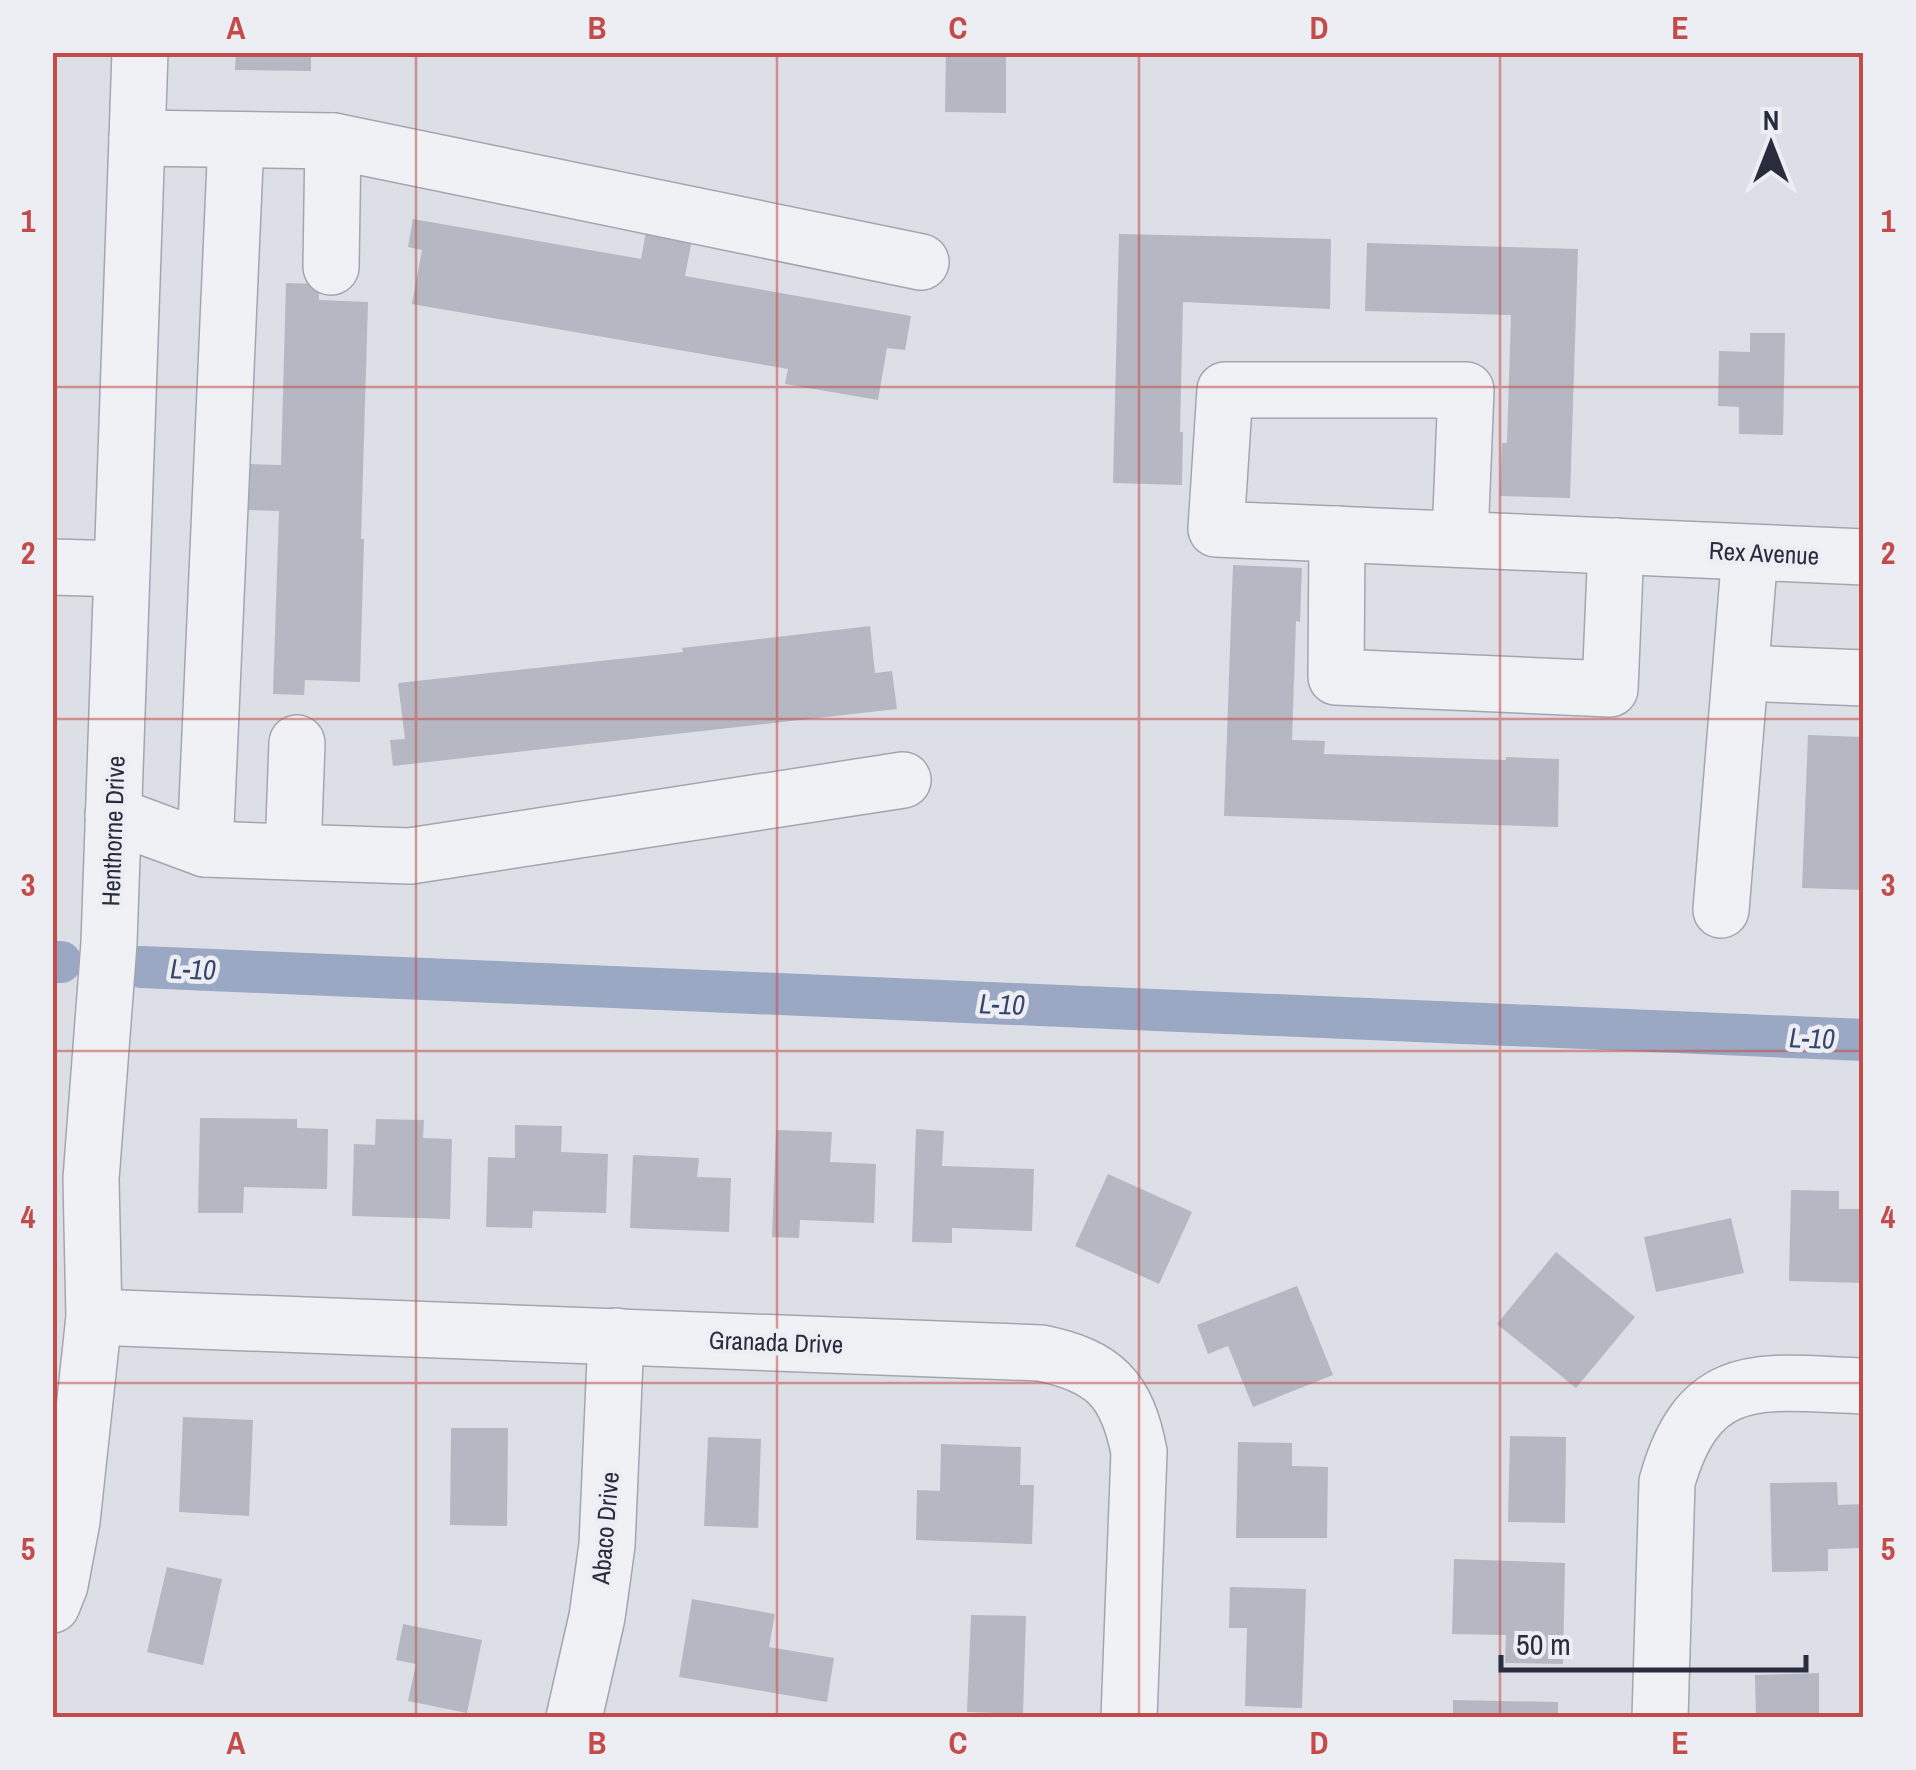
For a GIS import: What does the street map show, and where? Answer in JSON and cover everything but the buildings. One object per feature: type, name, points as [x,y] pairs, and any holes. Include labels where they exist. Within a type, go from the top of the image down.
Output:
[{"type":"street","name":"Henthorne Drive","points":[[52,1605],[60,1585],[72,1520],[94,1317],[72,1180],[109,942],[140,52]]},
{"type":"street","points":[[137,138],[333,142],[921,262]]},
{"type":"street","points":[[206,849],[236,140]]},
{"type":"street","points":[[331,267],[333,142]]},
{"type":"street","name":"Rex Avenue","points":[[1460,538],[1466,390],[1225,390],[1216,529],[1864,558]]},
{"type":"street","points":[[1337,534],[1336,677],[1610,689],[1640,548]]},
{"type":"street","points":[[1721,910],[1750,552]]},
{"type":"street","points":[[52,567],[122,570]]},
{"type":"street","points":[[1740,673],[1864,678]]},
{"type":"street","points":[[293,852],[297,743]]},
{"type":"street","points":[[113,815],[206,849],[410,856],[904,780]]},
{"type":"street","name":"Granada Drive","points":[[94,1317],[1041,1353],[1068,1358],[1096,1372],[1119,1394],[1133,1422],[1140,1452],[1129,1718]]},
{"type":"street","name":"Abaco Drive","points":[[574,1718],[597,1617],[606,1545],[616,1336]]},
{"type":"street","points":[[1660,1718],[1668,1482],[1675,1454],[1689,1426],[1711,1403],[1739,1388],[1769,1383],[1864,1386]]},
{"type":"waterway","name":"L-10","points":[[52,962],[61,962]]},
{"type":"waterway","name":"L-10","points":[[141,967],[1864,1040]]}]
